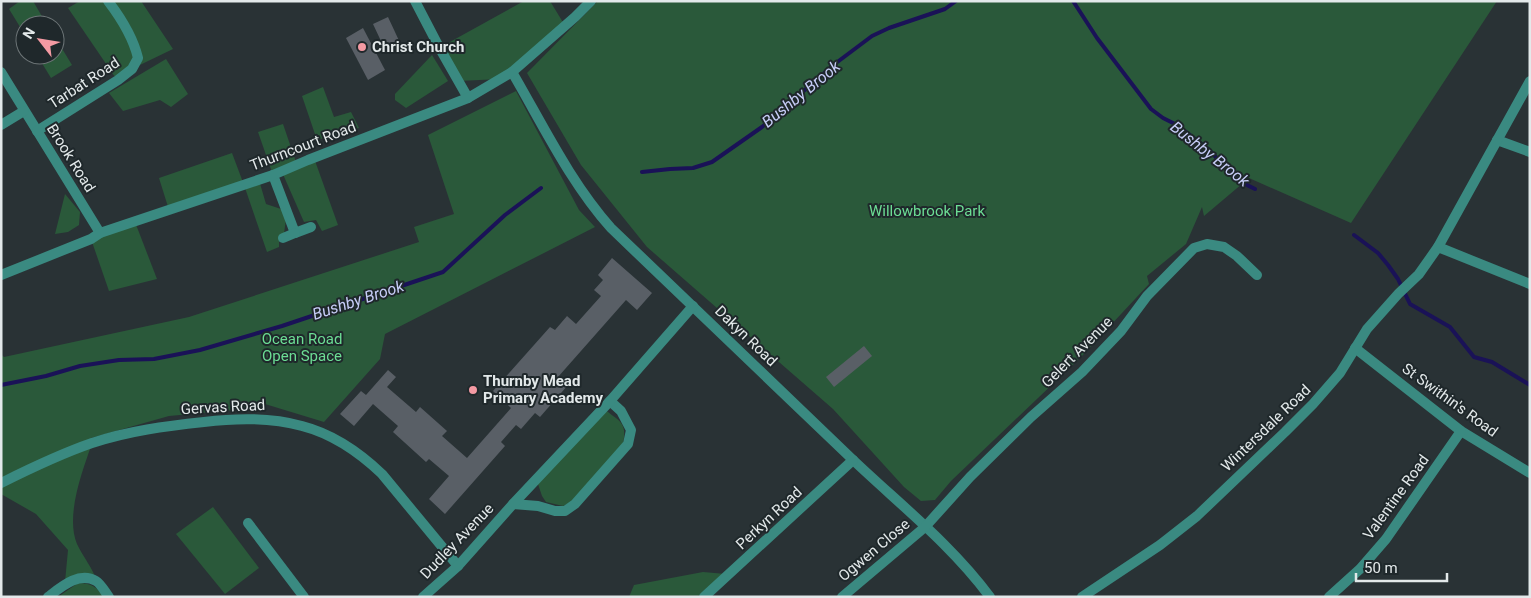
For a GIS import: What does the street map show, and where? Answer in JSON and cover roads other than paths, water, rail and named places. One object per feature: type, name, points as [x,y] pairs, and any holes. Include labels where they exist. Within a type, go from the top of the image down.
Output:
[{"type":"street","name":"Tarbat Road","points":[[37,130],[118,80],[132,69],[138,58],[135,46],[108,1]]},
{"type":"street","points":[[415,1],[468,98]]},
{"type":"street","name":"Thurncourt Road","points":[[1,275],[91,239],[100,233],[273,175],[468,98],[512,72],[591,1]]},
{"type":"street","name":"Brook Road","points":[[1,72],[100,233]]},
{"type":"street","name":"Dakyn Road","points":[[512,72],[577,184],[591,206],[611,228],[925,527],[971,572],[990,597]]},
{"type":"street","name":"Wintersdale Road","points":[[1082,597],[1160,545],[1197,516],[1314,404],[1340,373],[1366,329],[1399,293],[1420,274],[1438,247],[1530,81]]},
{"type":"street","points":[[1,125],[24,111]]},
{"type":"street","points":[[1497,140],[1530,152]]},
{"type":"street","points":[[273,175],[295,233]]},
{"type":"street","points":[[282,238],[311,227]]},
{"type":"street","name":"Gelert Avenue","points":[[925,527],[970,477],[1031,417],[1082,372],[1121,331],[1147,296],[1194,248],[1207,244],[1224,247],[1237,256],[1257,275]]},
{"type":"street","points":[[1438,247],[1530,284]]},
{"type":"street","name":"Dudley Avenue","points":[[423,597],[458,566],[513,504],[610,401],[693,306]]},
{"type":"street","name":"St Swithin's Road","points":[[1355,348],[1461,431],[1530,473]]},
{"type":"street","name":"Dudley Avenue","points":[[513,504],[564,511],[575,504],[628,444],[631,430],[621,411],[610,401]]},
{"type":"street","name":"Gervas Road","points":[[1,483],[50,459],[92,443],[162,426],[224,419],[270,419],[287,422],[334,438],[371,463],[458,566]]},
{"type":"street","name":"Valentine Road","points":[[1329,597],[1360,569],[1386,539],[1461,431]]},
{"type":"street","name":"Perkyn Road","points":[[704,597],[853,460]]},
{"type":"street","points":[[248,522],[304,597]]},
{"type":"street","name":"Ogwen Close","points":[[842,597],[925,527]]},
{"type":"street","points":[[48,597],[64,584],[76,579],[87,578],[97,582],[109,597]]},
{"type":"waterway","name":"Bushby Brook","points":[[642,172],[693,168],[712,162],[762,127],[836,63],[872,36],[889,28],[945,9],[956,1]]},
{"type":"waterway","name":"Bushby Brook","points":[[1073,1],[1097,38],[1151,109],[1177,125],[1208,149],[1239,181],[1255,189]]},
{"type":"waterway","name":"Bushby Brook","points":[[1,385],[46,376],[80,366],[119,360],[154,359],[200,350],[282,326],[443,272],[505,215],[541,188]]},
{"type":"waterway","name":"Bushby Brook","points":[[1354,235],[1378,253],[1388,265],[1398,279],[1410,304],[1450,327],[1474,357],[1492,362],[1530,385]]},
{"type":"place","name":"Christ Church","points":[[362,47]]},
{"type":"place","name":"Thurnby Mead Primary Academy","points":[[473,390]]},
{"type":"park label","name":"Willowbrook Park","points":[[927,211]]},
{"type":"park label","name":"Ocean Road Open Space","points":[[302,348]]}]
